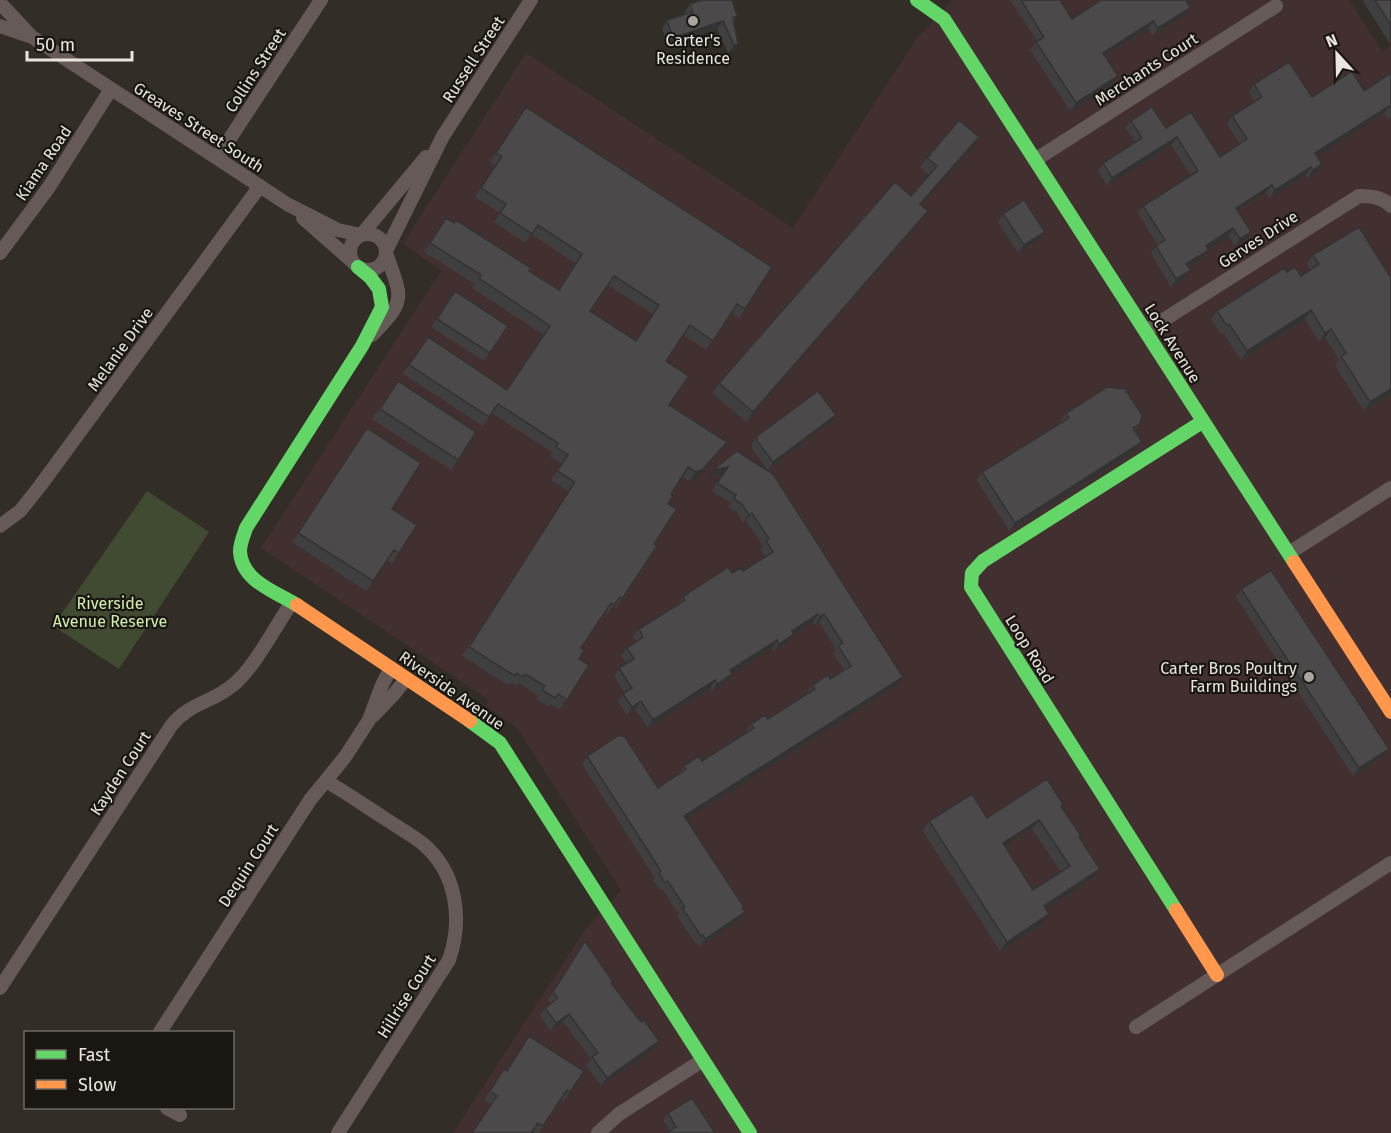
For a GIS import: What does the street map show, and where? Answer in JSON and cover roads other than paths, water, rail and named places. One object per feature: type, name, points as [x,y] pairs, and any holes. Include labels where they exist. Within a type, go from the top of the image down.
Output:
[{"type":"street","name":"Russell Street","points":[[361,235],[443,136],[531,0]]},
{"type":"street","name":"Lock Avenue","points":[[917,0],[944,19],[1391,712]]},
{"type":"street","name":"Collins Street","points":[[217,158],[315,2]]},
{"type":"street","name":"Greaves Street South","points":[[0,3],[32,37],[287,204],[338,230],[361,235]]},
{"type":"street","name":"Merchants Court","points":[[1035,160],[1276,6]]},
{"type":"street","name":"Greaves Street South","points":[[0,26],[32,37]]},
{"type":"street","name":"Kiama Road","points":[[0,253],[50,187],[111,89]]},
{"type":"street","name":"Russell Street","points":[[386,252],[443,136]]},
{"type":"street","name":"Melanie Drive","points":[[0,526],[20,511],[40,486],[260,186]]},
{"type":"street","name":"Gerves Drive","points":[[1146,331],[1359,196],[1371,196],[1386,201],[1391,206]]},
{"type":"street","name":"Greaves Street South","points":[[287,204],[355,264]]},
{"type":"street","points":[[369,233],[379,237],[383,242],[386,252],[382,263],[376,268],[364,270],[355,264],[350,256],[351,245],[361,235],[369,233]]},
{"type":"street","name":"Riverside Avenue","points":[[362,346],[394,312],[399,298],[386,252]]},
{"type":"street","name":"Riverside Avenue","points":[[355,264],[370,277],[379,289],[382,307],[362,346],[246,528],[240,552],[248,571],[261,584],[292,602],[492,736],[508,754],[750,1133]]},
{"type":"street","name":"Loop Road","points":[[1203,422],[983,561],[972,573],[970,587],[1217,975]]},
{"type":"street","points":[[1289,553],[1391,488]]},
{"type":"street","name":"Kayden Court","points":[[0,988],[171,726],[189,709],[224,692],[240,679],[292,602]]},
{"type":"street","name":"Dequin Court","points":[[369,720],[391,668]]},
{"type":"street","name":"Dequin Court","points":[[161,1031],[310,800],[345,757],[369,720],[406,679]]},
{"type":"street","name":"Hillrise Court","points":[[326,781],[411,836],[431,853],[444,871],[452,888],[457,918],[455,940],[449,960],[338,1133]]},
{"type":"street","points":[[1136,1027],[1391,863]]},
{"type":"street","points":[[598,1133],[618,1114],[703,1060]]},
{"type":"street","points":[[170,1109],[180,1115]]},
{"type":"place","name":"Carter's Residence","points":[[693,21]]},
{"type":"place","name":"Carter Bros Poultry Farm Buildings","points":[[1309,677]]},
{"type":"park label","name":"Riverside Avenue Reserve","points":[[110,612]]}]
